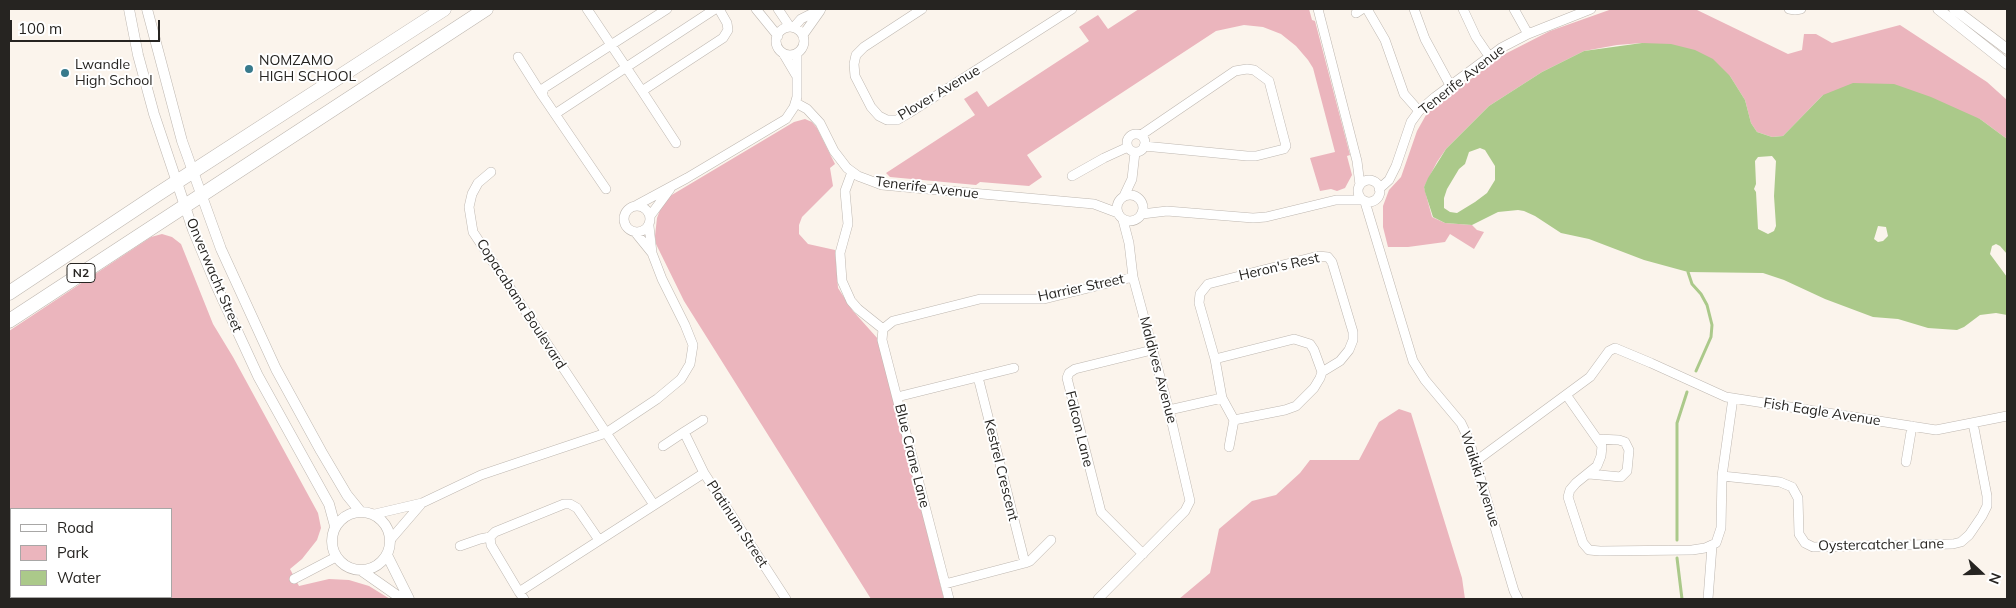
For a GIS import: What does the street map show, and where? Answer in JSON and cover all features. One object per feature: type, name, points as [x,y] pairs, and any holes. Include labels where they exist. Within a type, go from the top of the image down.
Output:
[{"type":"highway","name":"N2","points":[[9,293],[444,9]]},
{"type":"highway","name":"N2","points":[[9,321],[486,9]]},
{"type":"street","name":"Onverwacht Street","points":[[129,9],[138,55],[154,114],[193,230],[258,376],[329,504],[335,526]]},
{"type":"street","name":"Onverwacht Street","points":[[147,9],[173,110],[221,249],[276,369],[320,451],[347,495],[360,511]]},
{"type":"street","points":[[587,9],[676,143]]},
{"type":"street","points":[[542,95],[544,88],[668,9]]},
{"type":"street","points":[[555,114],[715,9]]},
{"type":"street","points":[[642,92],[723,38],[728,30],[727,23],[719,9]]},
{"type":"street","points":[[756,9],[778,36]]},
{"type":"street","points":[[778,9],[792,27],[803,35]]},
{"type":"street","points":[[783,52],[790,55],[798,52],[804,45],[803,35],[822,9]]},
{"type":"street","points":[[796,76],[777,43],[778,36],[783,29],[792,27],[801,19],[822,9]]},
{"type":"street","name":"Plover Avenue","points":[[922,9],[864,47],[856,55],[854,64],[855,76],[871,107],[879,116],[887,120],[897,120],[909,114],[1072,9]]},
{"type":"street","points":[[1132,179],[1118,204],[1120,216],[1132,222],[1139,217],[1167,211],[1247,218],[1266,217],[1336,200],[1359,188],[1357,161],[1318,9]]},
{"type":"street","points":[[1366,9],[1385,40],[1404,94],[1418,111]]},
{"type":"street","points":[[1414,9],[1426,39],[1450,85]]},
{"type":"street","points":[[1463,9],[1476,37],[1489,56]]},
{"type":"street","points":[[1514,9],[1528,34]]},
{"type":"street","name":"Tenerife Avenue","points":[[1359,188],[1375,184],[1393,171],[1411,122],[1418,111],[1450,85],[1501,48],[1528,34],[1591,9]]},
{"type":"street","points":[[1788,9],[1801,9]]},
{"type":"street","points":[[1938,9],[2007,64]]},
{"type":"street","points":[[1954,9],[2007,49]]},
{"type":"street","points":[[672,187],[643,231],[635,232],[628,230],[624,224],[624,218],[626,211],[631,207],[672,187],[786,119],[796,103],[798,52]]},
{"type":"street","points":[[518,57],[606,190]]},
{"type":"street","points":[[1139,217],[1139,199],[1132,179],[1131,149],[1127,141],[1130,136],[1135,134],[1141,135],[1235,71],[1247,68],[1254,70],[1269,81],[1286,146],[1284,149],[1256,156],[1247,156],[1144,146]]},
{"type":"street","name":"Tenerife Avenue","points":[[796,103],[807,109],[820,123],[834,152],[852,172],[882,185],[1094,204],[1122,198]]},
{"type":"street","points":[[1072,176],[1104,158],[1131,149],[1139,151],[1144,146],[1141,135]]},
{"type":"street","points":[[1336,200],[1374,201],[1379,196],[1375,184],[1357,161]]},
{"type":"street","name":"Copacabana Boulevard","points":[[491,172],[478,183],[472,194],[469,207],[473,232],[606,433]]},
{"type":"street","points":[[852,172],[845,191],[848,224],[840,253],[842,281],[851,301],[858,309],[883,328]]},
{"type":"street","name":"Waikiki Avenue","points":[[1359,188],[1374,228],[1413,361],[1425,380],[1461,423],[1476,461],[1518,599]]},
{"type":"street","points":[[1122,198],[1130,195],[1167,211]]},
{"type":"street","name":"Waikiki Avenue","points":[[1374,201],[1374,228]]},
{"type":"street","name":"Tenerife Avenue","points":[[1094,204],[1120,216]]},
{"type":"street","points":[[402,599],[362,571],[347,567],[336,557],[331,542],[335,526],[345,515],[360,511],[375,514],[422,503],[482,475],[606,433],[658,399],[681,379],[690,364],[693,345],[662,279],[652,252],[649,221],[643,207],[637,205]]},
{"type":"street","name":"Maldives Avenue","points":[[1120,216],[1129,243],[1133,277],[1190,497],[1188,508],[1143,554]]},
{"type":"street","name":"Maldives Avenue","points":[[1129,243],[1139,217]]},
{"type":"street","points":[[635,232],[652,252]]},
{"type":"street","name":"Heron's Rest","points":[[1324,255],[1332,262],[1353,332],[1353,340],[1349,350],[1340,361],[1322,372],[1314,388],[1296,406],[1234,420],[1222,398],[1215,359],[1200,303],[1200,294],[1208,284],[1324,255]]},
{"type":"street","name":"Harrier Street","points":[[883,328],[894,321],[980,299],[1044,299],[1133,277]]},
{"type":"street","name":"Blue Crane Lane","points":[[883,328],[882,336],[949,599]]},
{"type":"street","points":[[1215,359],[1294,340],[1310,344],[1322,372]]},
{"type":"street","name":"Fish Eagle Avenue","points":[[1567,396],[1590,378],[1609,350],[1615,348],[1726,397],[1936,430],[2007,416]]},
{"type":"street","name":"Falcon Lane","points":[[1143,554],[1101,512],[1067,378],[1069,373],[1076,369],[1152,350]]},
{"type":"street","points":[[897,397],[1014,368]]},
{"type":"street","name":"Kestrel Crescent","points":[[978,377],[1025,563]]},
{"type":"street","points":[[1476,461],[1567,396],[1602,446],[1602,456],[1597,466],[1576,483],[1570,490],[1568,497],[1580,537],[1589,550],[1692,550],[1712,546]]},
{"type":"street","points":[[1169,410],[1222,398]]},
{"type":"street","points":[[1708,599],[1712,546],[1719,536],[1721,528],[1722,476],[1733,398]]},
{"type":"street","points":[[663,446],[703,420]]},
{"type":"street","points":[[1229,447],[1234,420]]},
{"type":"street","name":"Oystercatcher Lane","points":[[1722,476],[1780,482],[1792,487],[1798,498],[1799,534],[1805,543],[1812,547],[1953,544],[1961,542],[1969,535],[1987,506],[1987,496],[1973,423]]},
{"type":"street","points":[[1906,462],[1912,426]]},
{"type":"street","points":[[684,432],[704,474]]},
{"type":"street","points":[[606,433],[654,505]]},
{"type":"street","points":[[1589,474],[1621,477],[1627,471],[1629,450],[1625,442],[1598,439]]},
{"type":"street","name":"Platinum Street","points":[[521,596],[600,540],[704,474],[786,599]]},
{"type":"street","points":[[362,571],[377,566],[388,555],[391,540],[422,503]]},
{"type":"street","points":[[460,546],[480,538],[490,537],[495,532],[564,504],[570,504],[577,508],[600,540]]},
{"type":"street","points":[[375,514],[386,525],[391,540]]},
{"type":"street","points":[[490,537],[491,545],[521,596]]},
{"type":"street","points":[[945,584],[1030,561],[1051,540]]},
{"type":"street","points":[[1098,599],[1143,554]]},
{"type":"street","points":[[388,555],[409,599]]},
{"type":"street","points":[[294,579],[336,557]]},
{"type":"green space","points":[[1139,9],[1309,9],[1312,20],[1315,21],[1350,155],[1347,156],[1352,175],[1345,188],[1337,191],[1331,189],[1320,191],[1310,158],[1335,152],[1313,68],[1296,46],[1281,34],[1263,27],[1244,25],[1216,31],[1027,155],[1042,177],[1029,186],[980,182],[976,185],[890,177],[886,173],[975,115],[964,99],[977,91],[988,107],[1089,41],[1079,27],[1098,15],[1108,29]]},
{"type":"green space","points":[[1612,9],[1695,9],[1788,54],[1802,50],[1804,34],[1816,34],[1832,43],[1900,25],[1987,82],[2007,100],[2007,139],[1980,119],[1823,95],[1783,136],[1772,137],[1757,132],[1751,123],[1745,100],[1730,76],[1642,43],[1617,45],[1584,51],[1542,72],[1489,106],[1446,149],[1424,187],[1432,217],[1445,223],[1472,225],[1477,230],[1484,232],[1474,249],[1450,234],[1445,242],[1408,247],[1388,247],[1383,227],[1383,206],[1389,190],[1401,177],[1417,131],[1426,115],[1503,55],[1550,31]]},
{"type":"green space","points":[[805,119],[812,122],[817,128],[835,164],[830,168],[833,186],[802,217],[799,225],[799,234],[808,244],[835,250],[838,288],[853,311],[878,339],[944,599],[871,599],[684,301],[656,244],[657,218],[670,196],[794,122]]},
{"type":"green space","points":[[162,234],[172,237],[181,244],[213,324],[318,513],[321,528],[317,540],[302,559],[290,569],[299,586],[329,579],[349,580],[369,586],[390,599],[9,599],[9,331],[151,237]]},
{"type":"green space","points":[[1399,409],[1411,413],[1462,578],[1465,599],[1179,599],[1210,573],[1219,529],[1252,501],[1276,495],[1300,473],[1310,460],[1359,460],[1379,422]]},
{"type":"water","points":[[1642,43],[1671,44],[1695,50],[1713,59],[1730,76],[1745,100],[1751,123],[1757,132],[1772,137],[1783,136],[1823,95],[1853,83],[1894,84],[1931,97],[1980,119],[2007,139],[2007,254],[1996,244],[1992,246],[1990,254],[2007,277],[2007,315],[1996,313],[1980,315],[1957,330],[1928,328],[1898,319],[1873,317],[1763,273],[1688,272],[1644,260],[1589,239],[1561,233],[1524,211],[1498,212],[1472,225],[1445,223],[1433,217],[1424,187],[1446,149],[1489,106],[1542,72],[1584,51]],"holes":[[[1480,148],[1485,150],[1495,166],[1495,180],[1487,193],[1475,202],[1457,213],[1450,212],[1444,208],[1444,198],[1447,189],[1459,169],[1465,164],[1469,152]],[[1772,156],[1776,161],[1774,196],[1776,226],[1774,231],[1768,234],[1758,229],[1756,192],[1754,189],[1756,184],[1755,161],[1758,157]],[[1878,226],[1886,227],[1888,236],[1883,241],[1878,242],[1874,239]]]},
{"type":"waterway","points":[[1688,272],[1692,284],[1701,294],[1707,305],[1712,325],[1711,337],[1696,371]]},
{"type":"waterway","points":[[1677,540],[1677,423],[1687,392]]},
{"type":"waterway","points":[[1677,558],[1682,599]]},
{"type":"place","name":"NOMZAMO HIGH SCHOOL","points":[[249,69]]},
{"type":"place","name":"Lwandle High School","points":[[65,73]]}]
